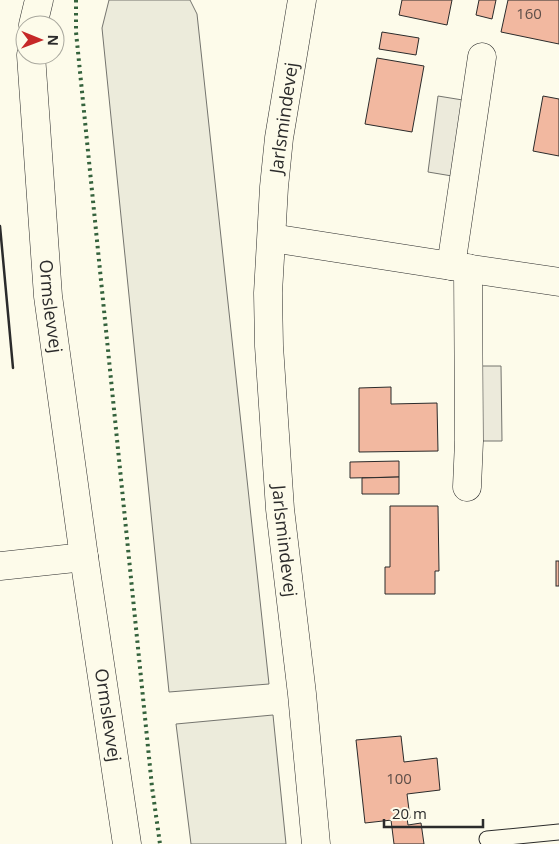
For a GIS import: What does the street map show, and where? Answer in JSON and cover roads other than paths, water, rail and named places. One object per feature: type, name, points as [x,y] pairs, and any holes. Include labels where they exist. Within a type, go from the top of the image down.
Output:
[{"type":"street","points":[[27,0],[30,15]]},
{"type":"street","points":[[35,15],[39,0]]},
{"type":"street","name":"Jarlsmindevej","points":[[302,0],[279,138],[274,187],[268,293],[268,346],[280,509],[302,694],[316,844]]},
{"type":"street","points":[[467,487],[469,442],[460,267],[482,57]]},
{"type":"street","name":"Ormslevvej","points":[[31,65],[48,296],[84,557],[127,844]]},
{"type":"street","points":[[272,238],[559,282]]},
{"type":"street","points":[[0,566],[84,557]]},
{"type":"lane","points":[[487,839],[559,832]]}]
